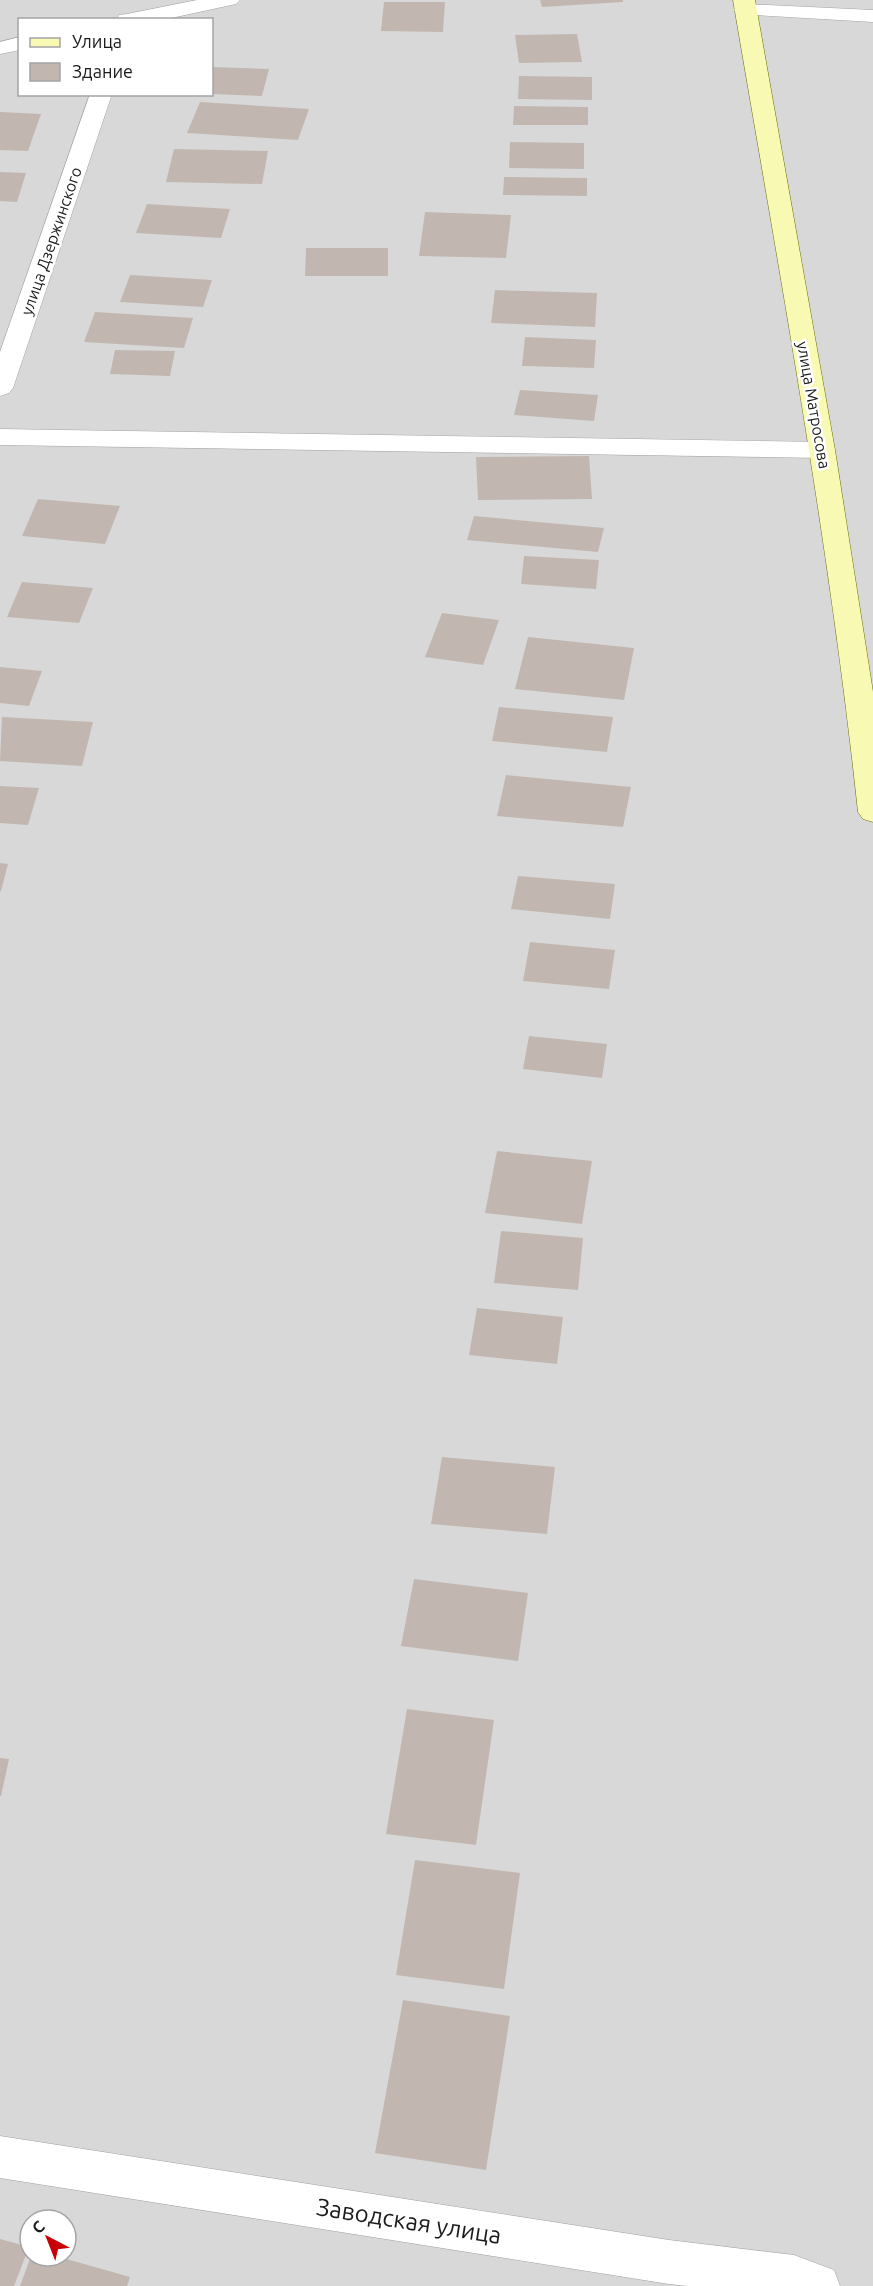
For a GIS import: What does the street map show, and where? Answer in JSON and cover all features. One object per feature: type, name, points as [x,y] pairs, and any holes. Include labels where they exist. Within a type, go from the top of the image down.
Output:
[{"type":"main road","name":"улица Матросова","points":[[745,5],[822,450],[862,713],[873,812]]},
{"type":"street","points":[[137,18],[228,0]]},
{"type":"street","points":[[745,5],[873,16]]},
{"type":"street","points":[[0,48],[18,44]]},
{"type":"street","name":"улица Дзержинского","points":[[0,388],[100,96]]},
{"type":"street","points":[[0,437],[822,450]]},
{"type":"street","name":"Заводская улица","points":[[0,2157],[669,2262],[794,2277],[818,2286]]},
{"type":"shaded area","points":[[0,0],[873,0],[873,2286],[0,2286]]},
{"type":"building","points":[[540,0],[623,0],[623,2],[542,7]]},
{"type":"building","points":[[384,2],[445,2],[443,32],[381,31]]},
{"type":"building","points":[[577,34],[582,62],[519,63],[515,35]]},
{"type":"building","points":[[213,67],[269,69],[262,96],[213,94]]},
{"type":"building","points":[[519,76],[592,77],[592,100],[518,99]]},
{"type":"building","points":[[200,102],[309,109],[298,140],[187,133]]},
{"type":"building","points":[[514,106],[588,107],[588,125],[513,125]]},
{"type":"building","points":[[0,112],[41,114],[28,151],[0,150]]},
{"type":"building","points":[[510,142],[584,143],[584,169],[509,168]]},
{"type":"building","points":[[174,149],[268,151],[262,184],[166,182]]},
{"type":"building","points":[[0,172],[26,173],[17,202],[0,201]]},
{"type":"building","points":[[504,177],[587,178],[587,196],[503,195]]},
{"type":"building","points":[[147,204],[230,209],[221,238],[136,233]]},
{"type":"building","points":[[425,212],[511,215],[506,258],[419,256]]},
{"type":"building","points":[[306,248],[388,248],[388,276],[305,276]]},
{"type":"building","points":[[130,275],[212,280],[203,307],[120,302]]},
{"type":"building","points":[[495,290],[597,293],[595,327],[491,323]]},
{"type":"building","points":[[95,312],[193,318],[184,348],[84,342]]},
{"type":"building","points":[[525,337],[596,340],[594,368],[522,366]]},
{"type":"building","points":[[115,350],[175,351],[170,376],[110,374]]},
{"type":"building","points":[[520,390],[598,395],[594,421],[514,415]]},
{"type":"building","points":[[589,456],[592,499],[478,500],[476,457]]},
{"type":"building","points":[[38,499],[120,506],[105,544],[22,536]]},
{"type":"building","points":[[474,516],[604,528],[598,552],[467,540]]},
{"type":"building","points":[[524,556],[599,560],[596,589],[521,584]]},
{"type":"building","points":[[22,582],[93,588],[79,623],[7,617]]},
{"type":"building","points":[[442,613],[499,620],[483,665],[425,657]]},
{"type":"building","points":[[528,637],[634,648],[624,700],[515,689]]},
{"type":"building","points":[[0,667],[42,671],[29,706],[0,703]]},
{"type":"building","points":[[499,707],[613,717],[607,752],[492,741]]},
{"type":"building","points":[[2,717],[93,722],[82,766],[0,761]]},
{"type":"building","points":[[506,775],[631,787],[623,827],[497,816]]},
{"type":"building","points":[[0,786],[39,788],[28,825],[0,823]]},
{"type":"building","points":[[0,863],[8,864],[1,891],[0,891]]},
{"type":"building","points":[[518,876],[615,884],[610,919],[511,909]]},
{"type":"building","points":[[530,942],[615,950],[609,989],[523,981]]},
{"type":"building","points":[[529,1036],[607,1044],[602,1078],[523,1069]]},
{"type":"building","points":[[497,1151],[592,1161],[582,1224],[485,1213]]},
{"type":"building","points":[[501,1231],[583,1238],[578,1290],[494,1283]]},
{"type":"building","points":[[477,1308],[563,1317],[557,1364],[469,1355]]},
{"type":"building","points":[[442,1457],[555,1467],[547,1534],[431,1524]]},
{"type":"building","points":[[414,1579],[528,1593],[518,1661],[401,1646]]},
{"type":"building","points":[[407,1709],[494,1720],[476,1845],[386,1834]]},
{"type":"building","points":[[0,1758],[9,1759],[1,1796],[0,1796]]},
{"type":"building","points":[[415,1860],[520,1873],[504,1989],[396,1975]]},
{"type":"building","points":[[403,2000],[510,2016],[486,2170],[375,2153]]},
{"type":"building","points":[[0,2239],[18,2244],[18,2268],[21,2268],[14,2286],[0,2286]]},
{"type":"building","points":[[78,2262],[130,2277],[127,2286],[20,2286],[27,2268],[78,2268]]}]
